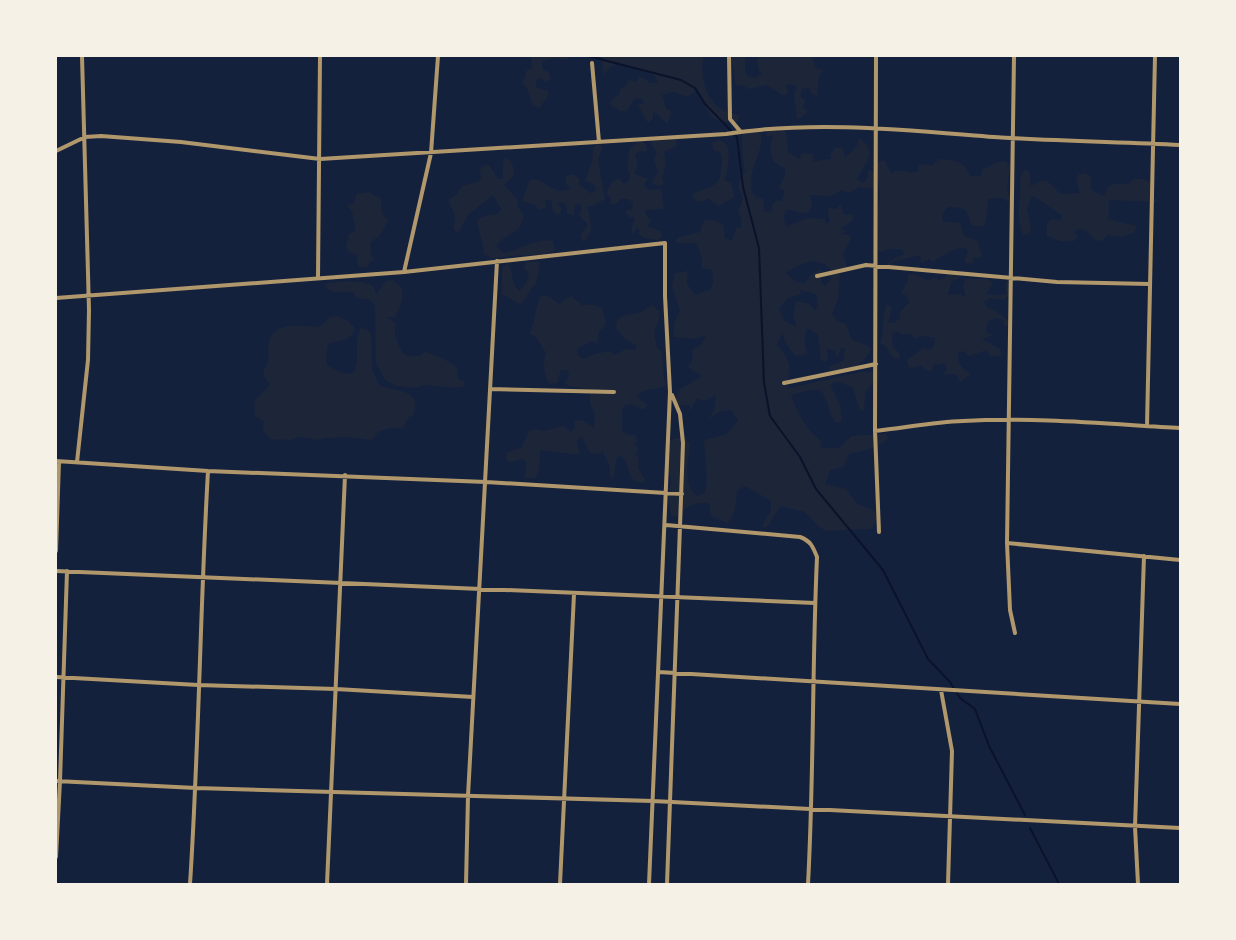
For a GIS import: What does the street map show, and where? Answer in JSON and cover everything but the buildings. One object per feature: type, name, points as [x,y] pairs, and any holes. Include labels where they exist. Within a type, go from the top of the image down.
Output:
[{"type":"street","points":[[77,462],[88,360],[89,310],[82,56]]},
{"type":"street","points":[[318,278],[320,56]]},
{"type":"street","points":[[404,272],[431,153],[438,56]]},
{"type":"street","points":[[729,56],[730,119],[738,131]]},
{"type":"street","points":[[876,56],[875,431],[879,532]]},
{"type":"street","points":[[1014,56],[1007,543],[1010,610],[1015,633]]},
{"type":"street","points":[[1147,426],[1155,56]]},
{"type":"street","points":[[592,63],[599,142]]},
{"type":"street","points":[[56,151],[85,137],[181,142],[320,159],[726,134],[790,126],[876,128],[1012,138],[1180,145]]},
{"type":"street","points":[[56,298],[404,272],[665,243],[670,392],[649,885]]},
{"type":"street","points":[[466,885],[468,796],[497,261]]},
{"type":"street","points":[[817,276],[866,265],[1010,279],[1150,284]]},
{"type":"street","points":[[784,383],[876,364]]},
{"type":"street","points":[[490,389],[614,392]]},
{"type":"street","points":[[667,885],[683,443],[680,414],[670,392]]},
{"type":"street","points":[[875,431],[962,421],[1009,420],[1104,422],[1180,428]]},
{"type":"street","points":[[56,551],[57,461],[208,471],[345,475],[682,494]]},
{"type":"street","points":[[190,885],[208,471]]},
{"type":"street","points":[[327,885],[345,475]]},
{"type":"street","points":[[666,525],[800,537],[809,540],[817,557],[812,810],[808,885]]},
{"type":"street","points":[[1007,543],[1180,560]]},
{"type":"street","points":[[1138,885],[1135,827],[1144,556]]},
{"type":"street","points":[[56,571],[815,603]]},
{"type":"street","points":[[56,857],[67,572]]},
{"type":"street","points":[[560,885],[574,594]]},
{"type":"street","points":[[659,672],[1180,704]]},
{"type":"street","points":[[56,677],[473,697]]},
{"type":"street","points":[[941,690],[952,751],[948,885]]},
{"type":"street","points":[[58,781],[196,788],[653,801],[1180,828]]},
{"type":"shaded area","points":[[531,56],[570,56],[567,60],[554,58],[542,61],[542,68],[551,78],[546,83],[542,78],[536,80],[536,87],[549,91],[547,98],[539,108],[533,105],[527,88],[522,83],[526,71],[532,68]]},
{"type":"shaded area","points":[[602,56],[704,56],[703,77],[711,99],[723,110],[740,116],[737,122],[713,118],[696,88],[687,97],[674,92],[662,95],[666,108],[672,112],[667,124],[653,112],[653,119],[648,123],[638,105],[644,103],[641,98],[634,99],[627,111],[620,111],[610,104],[613,98],[619,95],[620,89],[626,86],[629,79],[636,82],[639,76],[651,83],[658,82],[655,76],[649,73],[617,64],[611,66],[603,76]]},
{"type":"shaded area","points":[[733,56],[745,56],[745,72],[749,77],[756,78],[762,74],[758,69],[757,56],[812,56],[816,68],[823,70],[819,76],[817,96],[811,93],[809,87],[802,89],[800,96],[805,101],[803,107],[808,112],[797,120],[794,92],[797,87],[791,84],[785,86],[789,92],[784,96],[767,85],[748,89],[742,85],[736,86],[730,61]]},
{"type":"shaded area","points":[[749,127],[761,134],[761,144],[752,173],[751,185],[752,193],[757,198],[763,199],[765,212],[772,211],[772,205],[777,200],[782,201],[785,191],[779,187],[785,175],[785,169],[773,161],[770,148],[773,135],[766,137],[767,130],[781,128],[786,132],[788,152],[799,159],[802,153],[813,154],[813,161],[832,159],[830,155],[835,148],[843,148],[845,158],[856,147],[860,138],[866,144],[870,154],[857,179],[863,183],[868,178],[868,171],[875,171],[877,163],[884,160],[892,174],[898,170],[918,172],[919,165],[932,166],[939,159],[962,164],[970,176],[981,176],[982,170],[998,162],[1006,162],[1010,167],[1007,187],[1010,200],[1008,202],[1003,198],[988,199],[984,227],[971,225],[962,208],[948,207],[942,214],[942,221],[960,223],[964,236],[978,241],[982,256],[973,257],[973,263],[966,263],[968,251],[962,248],[953,250],[932,262],[930,259],[922,263],[921,255],[892,262],[890,268],[886,268],[891,261],[905,254],[901,249],[888,249],[882,252],[875,250],[875,223],[880,196],[878,178],[877,184],[872,189],[859,187],[849,193],[842,190],[831,196],[810,195],[812,206],[809,212],[803,213],[787,209],[785,214],[784,220],[787,227],[801,220],[814,218],[825,219],[826,225],[830,221],[829,208],[836,209],[841,204],[844,215],[854,214],[852,221],[841,229],[847,231],[841,234],[849,235],[851,239],[843,254],[847,267],[840,273],[838,300],[832,313],[837,321],[846,324],[852,340],[871,349],[868,355],[859,364],[849,369],[830,370],[828,367],[843,361],[845,348],[841,348],[836,357],[835,351],[827,348],[828,359],[825,362],[821,360],[818,334],[807,328],[804,340],[807,354],[795,356],[782,333],[777,345],[788,361],[789,388],[861,372],[875,372],[875,380],[866,391],[864,410],[860,410],[853,388],[840,382],[833,382],[831,386],[840,406],[842,419],[840,423],[835,422],[820,390],[791,395],[803,420],[821,441],[821,448],[839,448],[852,436],[885,434],[889,437],[874,447],[849,454],[843,467],[830,470],[825,484],[846,489],[857,504],[874,510],[877,518],[873,527],[869,529],[827,531],[819,527],[805,512],[781,506],[766,528],[762,526],[771,510],[771,501],[745,486],[737,490],[734,512],[727,523],[711,516],[709,503],[695,504],[674,517],[671,515],[668,497],[671,480],[664,453],[669,441],[680,438],[690,443],[689,485],[698,496],[705,493],[707,479],[704,440],[727,433],[738,420],[731,410],[718,412],[708,421],[715,408],[716,395],[704,401],[697,398],[691,410],[689,410],[690,405],[676,406],[673,404],[679,390],[702,376],[688,367],[693,359],[692,350],[700,346],[706,337],[695,339],[674,337],[674,323],[680,311],[672,286],[675,273],[688,271],[687,284],[695,295],[710,290],[713,282],[712,270],[701,266],[702,258],[697,243],[676,243],[677,238],[700,232],[703,223],[707,220],[723,225],[725,238],[732,241],[736,228],[741,227],[742,219],[738,211],[742,198],[738,185],[746,172],[742,151],[743,130]],"holes":[[[812,261],[825,264],[831,270],[830,280],[825,286],[821,283],[823,270],[813,274],[806,283],[796,282],[786,273]],[[800,290],[816,294],[818,307],[815,310],[810,304],[796,301],[793,315],[797,327],[785,321],[779,309],[788,298],[801,294]]]},
{"type":"shaded area","points":[[642,139],[647,151],[640,151],[635,155],[637,161],[635,174],[648,179],[644,184],[648,190],[661,189],[664,209],[645,210],[651,221],[647,226],[660,231],[663,237],[657,240],[644,238],[639,234],[639,228],[636,229],[634,235],[631,230],[635,218],[629,217],[625,211],[632,209],[633,203],[628,199],[621,199],[616,204],[610,204],[611,198],[606,193],[613,181],[619,179],[624,184],[629,180],[630,173],[627,168],[630,148]]},
{"type":"shaded area","points":[[656,139],[676,140],[676,146],[664,152],[666,165],[662,178],[664,184],[657,186],[652,183],[658,172],[654,159],[657,153],[650,142]]},
{"type":"shaded area","points":[[718,140],[724,142],[728,148],[727,172],[724,180],[731,183],[735,197],[718,206],[708,198],[703,202],[696,201],[692,195],[714,185],[720,178],[722,157],[720,152],[713,150],[712,143]]},
{"type":"shaded area","points":[[597,143],[603,147],[598,160],[605,199],[593,206],[587,206],[591,230],[583,242],[580,236],[588,225],[579,215],[582,208],[578,203],[574,208],[574,215],[567,214],[567,207],[563,202],[557,204],[562,209],[559,215],[553,212],[551,199],[545,201],[546,208],[539,210],[535,205],[522,201],[529,181],[540,181],[553,189],[564,191],[571,188],[566,183],[566,176],[573,174],[579,178],[579,184],[590,193],[595,192],[596,188],[592,183],[585,181],[592,162],[593,149]]},
{"type":"shaded area","points":[[506,157],[513,165],[514,176],[504,185],[518,200],[517,205],[524,216],[516,231],[496,246],[503,253],[540,241],[553,241],[555,251],[494,259],[484,254],[477,220],[487,215],[497,214],[501,209],[493,195],[468,215],[458,233],[454,230],[454,212],[448,200],[457,194],[462,186],[478,182],[481,178],[480,168],[485,165],[490,166],[498,179],[503,179],[503,162]]},
{"type":"shaded area","points":[[1025,169],[1030,173],[1031,186],[1040,181],[1047,181],[1061,194],[1080,193],[1076,180],[1079,174],[1085,173],[1091,177],[1091,190],[1104,196],[1108,187],[1114,184],[1129,184],[1133,179],[1141,179],[1154,183],[1154,196],[1158,202],[1108,200],[1108,219],[1137,226],[1134,233],[1121,237],[1107,235],[1103,241],[1095,240],[1086,230],[1079,229],[1073,232],[1078,236],[1074,241],[1060,241],[1047,236],[1047,223],[1053,219],[1060,221],[1062,215],[1032,196],[1027,208],[1031,228],[1029,234],[1023,235],[1019,211],[1021,179]]},
{"type":"shaded area","points":[[369,192],[381,199],[381,211],[388,221],[379,236],[370,243],[371,256],[375,259],[367,267],[360,267],[357,264],[358,255],[349,252],[346,247],[349,234],[356,231],[352,211],[347,206],[354,203],[356,194]]},
{"type":"shaded area","points":[[526,262],[540,262],[536,284],[520,304],[502,294],[502,267],[508,263],[519,291],[526,283],[529,274],[524,268]]},
{"type":"shaded area","points":[[951,271],[957,271],[960,278],[951,282],[948,295],[960,294],[966,297],[963,285],[966,279],[987,279],[993,283],[986,294],[1006,294],[1006,281],[1013,283],[1008,296],[1003,300],[990,298],[984,302],[987,307],[1011,323],[1005,327],[1003,320],[997,318],[990,320],[986,327],[987,333],[994,335],[982,339],[1000,349],[1002,356],[990,356],[987,350],[969,356],[964,351],[958,353],[961,365],[971,374],[960,382],[956,374],[943,375],[947,369],[945,363],[933,365],[932,372],[921,365],[915,368],[909,367],[907,360],[923,348],[930,350],[935,338],[922,336],[915,338],[910,334],[903,335],[897,331],[892,334],[893,348],[899,352],[900,359],[893,358],[886,346],[880,343],[884,313],[888,304],[892,309],[888,322],[894,323],[900,318],[900,312],[910,302],[907,296],[901,293],[908,281],[908,275],[915,274],[928,281],[934,277],[939,280]]},
{"type":"shaded area","points":[[392,280],[401,288],[402,297],[395,317],[387,317],[395,323],[395,336],[402,352],[407,356],[420,356],[425,352],[438,356],[458,369],[459,380],[464,381],[465,386],[455,388],[425,385],[414,388],[397,386],[385,380],[376,362],[375,306],[370,300],[357,298],[353,292],[332,292],[325,284],[363,282],[374,287],[376,295],[386,281]]},
{"type":"shaded area","points":[[541,296],[548,296],[559,304],[571,296],[582,305],[596,305],[602,309],[605,324],[599,331],[597,344],[592,341],[578,348],[577,354],[583,359],[609,351],[614,355],[626,349],[636,350],[637,346],[625,339],[616,328],[617,320],[652,305],[659,311],[659,320],[654,332],[657,348],[661,351],[666,385],[637,395],[647,404],[644,410],[631,404],[625,405],[622,411],[622,431],[628,435],[635,435],[638,442],[634,443],[638,449],[636,455],[639,459],[638,468],[645,480],[642,483],[634,481],[625,460],[620,455],[616,460],[614,476],[611,478],[609,465],[603,452],[590,453],[581,436],[577,441],[580,455],[541,450],[535,479],[525,478],[524,459],[509,462],[506,458],[507,453],[522,447],[529,431],[534,429],[543,431],[563,426],[571,432],[575,427],[575,421],[582,420],[594,428],[595,415],[590,403],[590,390],[569,386],[564,382],[569,377],[568,370],[561,370],[557,383],[550,384],[546,377],[544,365],[546,353],[535,336],[529,334]]},
{"type":"shaded area","points":[[336,316],[347,320],[355,328],[348,338],[328,344],[326,360],[328,366],[344,374],[353,373],[361,328],[368,330],[371,334],[372,369],[379,385],[411,395],[415,406],[413,415],[409,417],[403,428],[379,431],[372,440],[345,437],[317,440],[298,437],[292,440],[270,439],[263,431],[264,421],[255,416],[254,402],[270,384],[263,371],[268,363],[268,345],[272,336],[276,331],[289,326],[319,327],[330,317]]},
{"type":"waterway","points":[[588,56],[681,80],[695,88],[705,104],[737,137],[743,187],[759,248],[764,383],[770,416],[800,457],[816,489],[883,570],[928,659],[950,682],[960,698],[975,709],[989,746],[1025,815]]},
{"type":"waterway","points":[[1030,828],[1059,884]]}]
